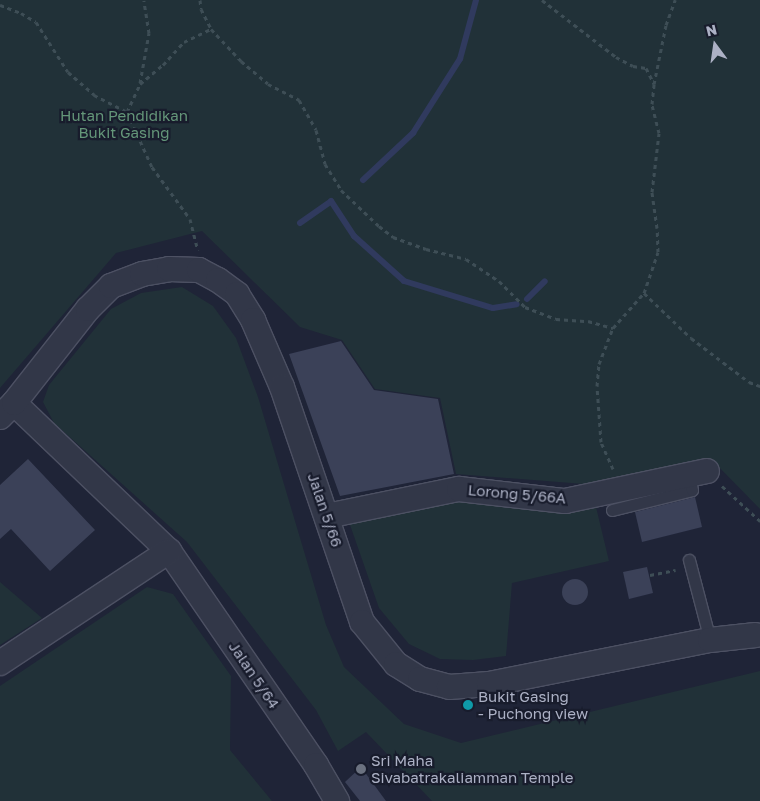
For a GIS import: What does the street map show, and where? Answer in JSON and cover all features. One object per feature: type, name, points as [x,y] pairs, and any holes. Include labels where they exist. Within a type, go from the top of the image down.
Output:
[{"type":"street","name":"Jalan 5/66","points":[[7,410],[88,309],[111,286],[142,274],[169,269],[199,270],[218,280],[237,294],[253,320],[282,387],[328,516],[362,622],[396,664],[420,679],[449,687],[489,684],[710,640],[758,635]]},
{"type":"street","name":"Jalan 5/64","points":[[7,410],[169,551],[316,765],[337,801]]},
{"type":"street","name":"Lorong 5/66A","points":[[328,516],[459,489],[565,501],[617,500],[698,473]]},
{"type":"street","points":[[0,663],[169,551]]},
{"type":"lane","points":[[690,563],[710,640]]},
{"type":"path","points":[[127,112],[140,84],[149,33],[144,0]]},
{"type":"path","points":[[200,0],[201,9],[211,29],[241,61],[268,84],[299,100],[316,130],[325,164],[341,190],[378,226],[393,237],[426,249],[466,259],[499,281],[525,307],[556,319],[588,321],[613,328]]},
{"type":"path","points":[[542,0],[616,57],[633,66],[646,68],[654,84]]},
{"type":"path","points":[[617,500],[601,442],[597,386],[599,364],[613,328],[644,294],[658,252],[658,228],[652,192],[658,133],[652,104],[654,84],[666,25],[675,0]]},
{"type":"path","points":[[0,5],[22,13],[36,22],[68,72],[94,95],[127,112],[152,167],[190,219],[200,258],[199,270]]},
{"type":"path","points":[[140,84],[184,42],[211,29]]},
{"type":"path","points":[[644,294],[691,338],[749,382],[760,386]]},
{"type":"path","points":[[698,473],[760,521]]},
{"type":"path","points":[[650,575],[690,563]]},
{"type":"green space","name":"Hutan Pendidikan Bukit Gasing","points":[[0,0],[760,0],[760,509],[710,458],[584,484],[456,474],[440,398],[375,389],[342,340],[300,327],[202,231],[116,253],[0,388]]},
{"type":"green space","points":[[182,287],[213,306],[236,338],[258,397],[326,625],[344,667],[404,724],[461,743],[760,671],[760,801],[432,801],[366,732],[338,751],[316,710],[187,542],[54,423],[43,402],[49,385],[111,309],[141,293]]},
{"type":"green space","points":[[459,500],[566,513],[596,507],[609,561],[512,583],[506,656],[473,660],[440,659],[409,644],[379,608],[349,522]]},
{"type":"green space","points":[[0,582],[42,618],[0,645]]},
{"type":"green space","points":[[147,587],[173,594],[231,676],[230,750],[272,801],[0,801],[0,686]]},
{"type":"building","points":[[341,341],[374,390],[438,399],[454,474],[340,496],[289,354]]},
{"type":"building","points":[[28,459],[95,530],[50,571],[11,529],[0,539],[0,485]]},
{"type":"building","points":[[695,497],[702,527],[642,542],[635,512]]},
{"type":"building","points":[[647,567],[653,593],[629,599],[623,572]]},
{"type":"building","points":[[575,579],[584,583],[588,592],[584,601],[575,605],[566,601],[562,592],[566,583]]},
{"type":"building","points":[[361,767],[386,801],[360,801],[345,782]]},
{"type":"waterway","points":[[363,180],[413,133],[460,59],[476,0]]},
{"type":"waterway","points":[[300,223],[331,201],[354,236],[404,281],[493,308],[517,304]]},
{"type":"waterway","points":[[527,299],[545,281]]},
{"type":"place","name":"Bukit Gasing - Puchong view","points":[[468,705]]},
{"type":"place","name":"Sri Maha Sivabatrakaliamman Temple","points":[[361,769]]}]
